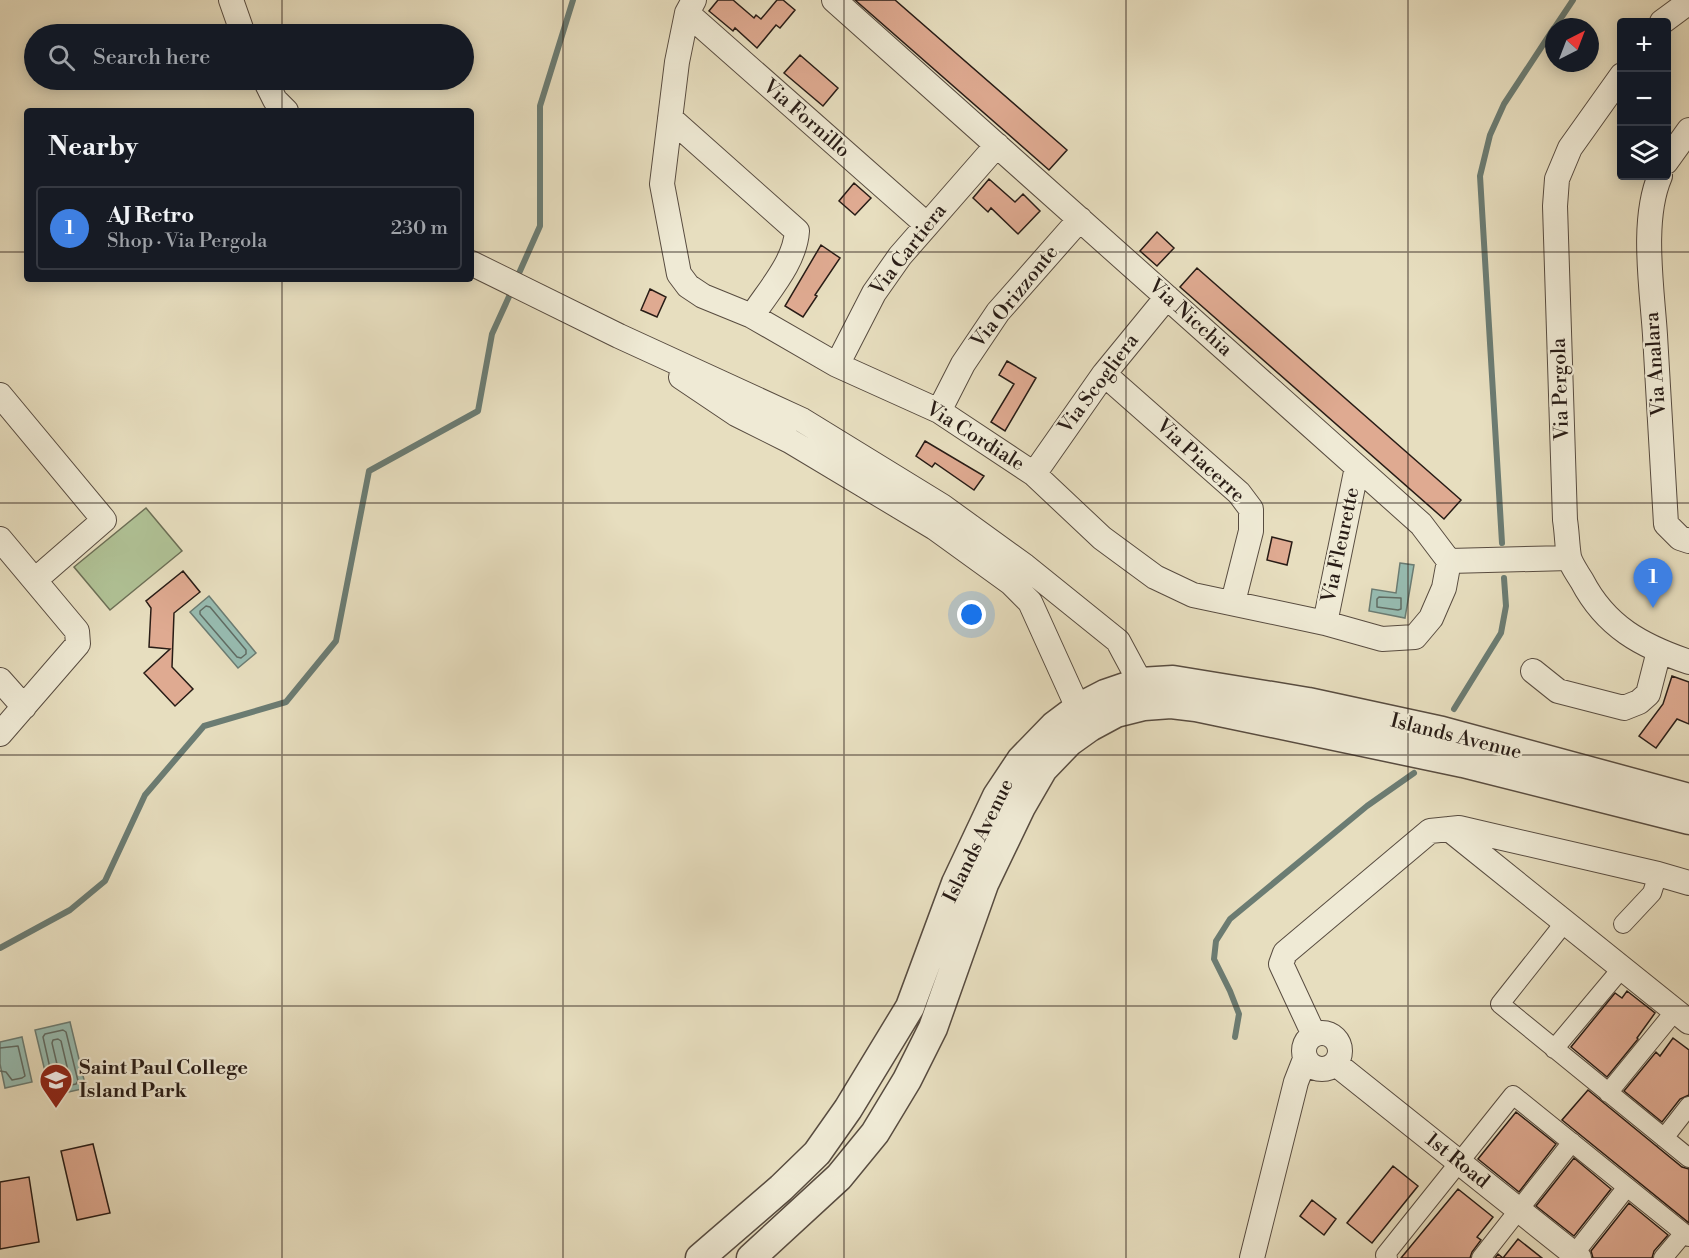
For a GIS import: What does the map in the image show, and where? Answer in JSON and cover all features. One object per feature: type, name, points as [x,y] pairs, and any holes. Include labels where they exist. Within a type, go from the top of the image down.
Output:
[{"type":"street","points":[[231,0],[239,24]]},
{"type":"street","name":"Via Nicchia","points":[[834,0],[1421,524],[1449,561]]},
{"type":"street","points":[[1667,18],[1689,2]]},
{"type":"street","name":"Via Cordiale","points":[[690,7],[677,62],[662,184],[679,274],[688,286],[703,296],[752,316],[837,365],[939,411],[1034,474],[1102,538],[1155,577],[1193,595],[1325,623],[1382,639],[1415,637],[1431,618],[1444,588],[1449,561]]},
{"type":"street","name":"Via Fornillo","points":[[690,7],[926,224]]},
{"type":"street","name":"Via Pergola","points":[[1617,82],[1570,148],[1557,179],[1556,217],[1565,520],[1569,558],[1589,595],[1606,617],[1625,633],[1659,651],[1689,662]]},
{"type":"street","points":[[270,90],[275,100],[283,108]]},
{"type":"street","points":[[670,118],[797,231],[796,243],[790,258],[752,316]]},
{"type":"street","points":[[1671,155],[1689,130]]},
{"type":"street","name":"Via Cartiera","points":[[837,365],[874,293],[900,256],[997,145]]},
{"type":"street","name":"Via Analara","points":[[1657,180],[1650,215],[1650,267],[1666,524],[1680,538],[1689,541]]},
{"type":"street","name":"Via Orizzonte","points":[[939,411],[963,363],[999,312],[1080,219]]},
{"type":"street","points":[[474,265],[619,336],[802,420],[942,506],[989,539],[1118,641],[1142,694]]},
{"type":"street","name":"Via Scogliera","points":[[1034,474],[1104,374],[1167,297]]},
{"type":"street","points":[[619,336],[736,414],[790,441],[935,528],[1011,583],[1030,602],[1084,717]]},
{"type":"street","name":"Via Piacerre","points":[[1104,374],[1239,493],[1251,509],[1251,531],[1233,602]]},
{"type":"street","points":[[0,396],[104,520],[35,580]]},
{"type":"street","name":"Via Fleurette","points":[[1325,623],[1357,467]]},
{"type":"street","points":[[0,539],[77,631],[78,644],[0,734]]},
{"type":"street","points":[[1449,561],[1569,558]]},
{"type":"street","points":[[1030,602],[1046,584]]},
{"type":"street","points":[[1533,671],[1558,691],[1624,708],[1639,702],[1648,694],[1659,651]]},
{"type":"street","points":[[0,680],[24,707]]},
{"type":"street","name":"Islands Avenue","points":[[700,1258],[781,1188],[817,1153],[848,1110],[910,1007],[956,883],[997,796],[1021,760],[1054,726],[1084,717],[1116,713],[1142,694],[1173,680],[1308,702],[1443,731],[1689,798]]},
{"type":"street","name":"Islands Avenue","points":[[1142,694],[1171,704],[1196,707],[1452,760],[1689,820]]},
{"type":"street","name":"Islands Avenue","points":[[750,1258],[839,1177],[876,1133],[907,1080],[933,1028],[984,884],[1021,807],[1043,770],[1069,742],[1084,717]]},
{"type":"street","points":[[1447,828],[1682,1017],[1608,1093]]},
{"type":"street","points":[[1314,1035],[1281,964],[1285,952],[1430,831],[1459,828],[1658,874],[1689,884]]},
{"type":"street","points":[[1623,924],[1652,892],[1658,874]]},
{"type":"street","points":[[1565,922],[1500,1004],[1689,1158]]},
{"type":"street","points":[[1554,1049],[1622,968]]},
{"type":"street","points":[[1252,1258],[1296,1082],[1305,1059],[1304,1049],[1307,1041],[1314,1035],[1328,1034],[1339,1043],[1341,1051],[1336,1064],[1328,1069],[1319,1070],[1305,1059]]},
{"type":"street","name":"1st Road","points":[[1336,1064],[1574,1257]]},
{"type":"street","points":[[1388,1258],[1385,1256],[1513,1095],[1686,1235],[1663,1258]]},
{"type":"street","points":[[1664,1138],[1689,1106]]},
{"type":"street","points":[[1481,1258],[1517,1209],[1572,1142]]},
{"type":"street","points":[[1574,1257],[1627,1187]]},
{"type":"green space","points":[[146,508],[182,551],[110,610],[74,567]]},
{"type":"water","points":[[1400,563],[1414,565],[1405,618],[1369,611],[1372,589],[1396,593]]},
{"type":"water","points":[[209,596],[256,653],[238,668],[190,612]]},
{"type":"water","points":[[70,1022],[86,1088],[51,1096],[35,1030]]},
{"type":"water","points":[[22,1037],[32,1082],[5,1088],[0,1064],[0,1042]]},
{"type":"building","points":[[718,0],[733,0],[754,18],[756,15],[761,19],[777,0],[783,0],[795,10],[780,28],[776,25],[757,48],[735,28],[733,31],[709,11]]},
{"type":"building","points":[[855,0],[895,0],[1067,150],[1049,170]]},
{"type":"building","points":[[800,55],[838,88],[823,106],[784,73]]},
{"type":"building","points":[[989,179],[1015,202],[1023,194],[1040,211],[1018,234],[991,208],[988,212],[973,198]]},
{"type":"building","points":[[854,183],[871,198],[855,215],[839,201]]},
{"type":"building","points":[[1157,232],[1174,248],[1157,266],[1140,251]]},
{"type":"building","points":[[821,245],[840,258],[803,317],[785,306]]},
{"type":"building","points":[[1197,268],[1461,500],[1444,519],[1180,287]]},
{"type":"building","points":[[650,289],[666,297],[657,317],[641,310]]},
{"type":"building","points":[[1007,361],[1036,378],[1005,431],[991,422],[1014,384],[999,375]]},
{"type":"building","points":[[925,441],[984,476],[974,490],[935,463],[932,467],[916,456]]},
{"type":"building","points":[[1272,537],[1292,542],[1287,565],[1267,560]]},
{"type":"building","points":[[183,571],[200,592],[174,613],[172,667],[193,689],[175,706],[144,673],[170,649],[149,647],[151,608],[146,601]]},
{"type":"building","points":[[1672,676],[1689,682],[1689,724],[1677,719],[1656,748],[1639,736],[1663,704]]},
{"type":"building","points":[[1627,991],[1655,1013],[1638,1039],[1607,1077],[1571,1047],[1615,993],[1622,998]]},
{"type":"building","points":[[1673,1038],[1689,1050],[1689,1095],[1680,1099],[1662,1122],[1624,1091],[1656,1052],[1660,1056]]},
{"type":"building","points":[[1588,1090],[1682,1167],[1689,1169],[1689,1223],[1562,1120]]},
{"type":"building","points":[[1516,1112],[1556,1144],[1519,1192],[1478,1159]]},
{"type":"building","points":[[93,1144],[110,1213],[77,1220],[61,1151]]},
{"type":"building","points":[[1574,1158],[1611,1189],[1574,1236],[1536,1206]]},
{"type":"building","points":[[1393,1166],[1418,1186],[1372,1243],[1347,1223]]},
{"type":"building","points":[[29,1177],[39,1242],[0,1249],[0,1182]]},
{"type":"building","points":[[1458,1189],[1493,1217],[1477,1237],[1481,1240],[1470,1258],[1401,1258]]},
{"type":"building","points":[[1312,1200],[1336,1219],[1324,1235],[1300,1216]]},
{"type":"building","points":[[1629,1203],[1668,1235],[1654,1251],[1652,1258],[1593,1258],[1591,1251]]},
{"type":"building","points":[[1518,1239],[1542,1258],[1503,1258]]},
{"type":"waterway","points":[[516,280],[540,226],[540,106],[573,0]]},
{"type":"waterway","points":[[1561,18],[1573,0]]},
{"type":"waterway","points":[[1502,543],[1480,176],[1490,135],[1504,104],[1545,42]]},
{"type":"waterway","points":[[0,948],[70,910],[105,881],[145,795],[204,726],[286,702],[336,641],[369,471],[478,411],[492,334],[512,290]]},
{"type":"waterway","points":[[1454,709],[1501,633],[1506,606],[1504,578]]},
{"type":"waterway","points":[[1235,1037],[1239,1014],[1214,959],[1216,941],[1230,919],[1367,806],[1414,773]]},
{"type":"place","name":"AJ Retro","points":[[1653,608]]},
{"type":"place","name":"Saint Paul College Island Park","points":[[56,1109]]}]
